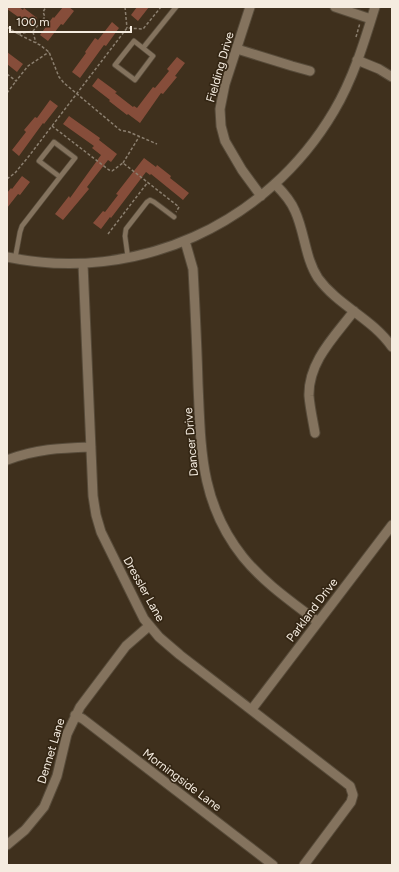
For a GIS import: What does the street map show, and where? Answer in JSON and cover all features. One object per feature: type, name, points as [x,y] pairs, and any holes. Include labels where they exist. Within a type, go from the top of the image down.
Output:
[{"type":"street","name":"Fielding Drive","points":[[250,7],[222,96],[220,109],[221,126],[225,141],[232,154],[261,196]]},
{"type":"street","points":[[335,7],[371,19]]},
{"type":"street","points":[[11,258],[51,263],[83,264],[128,258],[155,252],[185,241],[224,221],[261,196],[297,162],[326,124],[342,96],[357,60],[375,7]]},
{"type":"street","points":[[237,48],[310,71]]},
{"type":"street","points":[[357,60],[379,69],[392,77]]},
{"type":"street","points":[[275,184],[285,195],[295,210],[308,255],[317,276],[330,292],[380,332],[392,347]]},
{"type":"street","name":"Dancer Drive","points":[[185,241],[193,269],[202,456],[211,498],[218,517],[229,538],[247,562],[274,588],[318,622]]},
{"type":"street","name":"Dressler Lane","points":[[83,264],[93,496],[100,527],[144,619],[166,644],[346,782],[352,790],[353,795],[351,802],[304,865]]},
{"type":"street","points":[[315,433],[309,395],[312,378],[323,352],[354,311]]},
{"type":"street","points":[[7,460],[29,452],[51,449],[91,447]]},
{"type":"street","name":"Parkland Drive","points":[[252,709],[392,524]]},
{"type":"street","name":"Dennet Lane","points":[[7,845],[25,830],[44,806],[57,776],[67,734],[75,715],[85,699],[126,646],[149,626]]},
{"type":"street","name":"Morningside Lane","points":[[75,715],[83,719],[273,865]]},
{"type":"lane","points":[[144,48],[176,7]]},
{"type":"lane","points":[[134,41],[144,48],[154,56],[135,80],[115,65],[134,41]]},
{"type":"lane","points":[[11,258],[22,226],[75,158],[54,142],[39,161],[60,177]]},
{"type":"lane","points":[[128,258],[125,236],[126,229],[147,202],[150,200],[154,202],[173,217]]},
{"type":"path","points":[[18,34],[33,32],[45,17],[43,12],[46,7]]},
{"type":"path","points":[[7,179],[29,156],[127,28],[125,7]]},
{"type":"path","points":[[127,28],[143,29],[161,7]]},
{"type":"path","points":[[355,39],[359,26]]},
{"type":"path","points":[[7,27],[49,52],[59,78],[120,130],[129,132],[156,144]]},
{"type":"path","points":[[33,32],[36,43]]},
{"type":"path","points":[[7,93],[28,66],[49,52]]},
{"type":"path","points":[[7,74],[16,81]]},
{"type":"path","points":[[52,126],[112,171],[123,163],[139,137]]},
{"type":"path","points":[[123,163],[179,207],[173,217]]},
{"type":"path","points":[[108,234],[148,182]]},
{"type":"building","points":[[7,7],[19,7],[23,10],[24,8],[37,18],[31,26],[7,9]]},
{"type":"building","points":[[63,7],[69,7],[74,11],[63,25],[61,24],[48,41],[40,35],[53,17],[54,18]]},
{"type":"building","points":[[137,7],[149,7],[138,21],[131,15]]},
{"type":"building","points":[[112,22],[119,28],[106,46],[104,45],[80,78],[72,72],[95,38],[98,40]]},
{"type":"building","points":[[7,52],[23,64],[17,72],[7,64]]},
{"type":"building","points":[[177,57],[185,63],[175,76],[177,77],[163,94],[161,93],[140,123],[128,114],[127,115],[92,86],[98,78],[117,92],[115,93],[133,107],[134,106],[137,108],[153,87],[155,88],[169,71],[167,69]]},
{"type":"building","points":[[50,100],[58,106],[44,124],[43,123],[19,156],[12,150],[26,132],[24,130],[35,117],[37,118]]},
{"type":"building","points":[[69,116],[100,138],[99,140],[117,154],[111,162],[108,160],[87,187],[89,189],[63,220],[55,214],[69,196],[70,198],[101,155],[92,148],[94,146],[63,124]]},
{"type":"building","points":[[144,158],[156,167],[157,165],[171,176],[170,178],[189,193],[183,200],[151,174],[150,175],[146,172],[101,229],[93,223],[103,211],[105,212],[118,195],[116,194]]},
{"type":"building","points":[[22,176],[30,182],[7,208],[7,193]]}]
